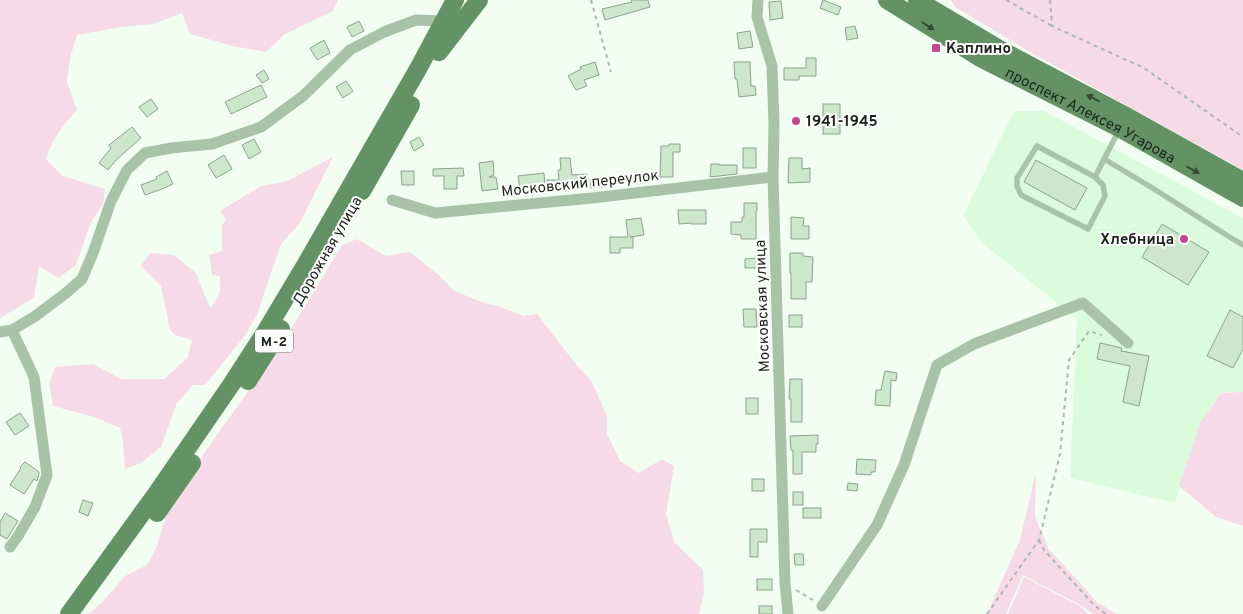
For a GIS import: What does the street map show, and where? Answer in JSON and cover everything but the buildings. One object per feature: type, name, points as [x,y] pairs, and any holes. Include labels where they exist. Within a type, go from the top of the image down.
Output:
[{"type":"main road","name":"М-2","points":[[444,21],[455,0]]},
{"type":"main road","name":"Дорожная улица","points":[[82,614],[172,494],[265,355],[399,128],[469,0]]},
{"type":"main road","points":[[439,52],[479,0]]},
{"type":"main road","name":"проспект Алексея Угарова","points":[[887,0],[982,59],[1123,122],[1243,181]]},
{"type":"main road","name":"проспект Алексея Угарова","points":[[917,0],[1123,122],[1243,198]]},
{"type":"main road","name":"Дорожная улица","points":[[69,614],[162,486],[259,342],[307,262],[444,21]]},
{"type":"street","name":"Московская улица","points":[[758,0],[757,17],[772,66],[773,177],[785,583],[788,614]]},
{"type":"street","points":[[10,547],[35,507],[47,475],[34,377],[6,331],[34,317],[82,279],[111,201],[127,170],[146,153],[171,148],[212,144],[261,127],[303,96],[350,50],[384,32],[416,20],[444,21]]},
{"type":"street","name":"Московский переулок","points":[[392,200],[435,213],[773,177]]},
{"type":"street","points":[[822,606],[877,525],[904,465],[938,365],[974,344],[1083,303],[1128,343]]},
{"type":"lane","points":[[1095,177],[1123,122]]},
{"type":"lane","points":[[1037,146],[1095,177],[1103,185],[1105,196],[1088,229],[1021,194],[1017,186],[1017,178],[1037,146]]},
{"type":"lane","points":[[1104,159],[1243,244]]},
{"type":"path","points":[[591,0],[611,72]]},
{"type":"path","points":[[1006,0],[1052,26],[1144,68],[1243,137]]},
{"type":"path","points":[[1050,0],[1052,26]]},
{"type":"path","points":[[988,614],[1040,540],[1060,454],[1068,360],[1089,331],[1104,336]]},
{"type":"path","points":[[1040,540],[1044,550],[1094,604],[1106,614]]},
{"type":"path","points":[[785,583],[822,606]]},
{"type":"shaded area","points":[[0,0],[338,0],[333,11],[285,34],[266,52],[233,46],[190,34],[182,13],[153,24],[121,27],[77,35],[70,58],[67,82],[77,110],[51,145],[46,159],[63,176],[105,189],[103,204],[91,222],[76,265],[58,278],[39,266],[34,298],[0,318]]},
{"type":"shaded area","points":[[951,0],[1243,0],[1243,170],[1030,52],[955,7]]},
{"type":"shaded area","points":[[1014,111],[1044,111],[1243,218],[1243,392],[1221,393],[1200,423],[1175,503],[1070,478],[1077,319],[982,243],[963,216]]},
{"type":"shaded area","points":[[333,157],[300,223],[281,244],[257,315],[244,337],[205,385],[193,385],[177,403],[161,447],[141,463],[125,469],[120,428],[94,417],[53,406],[49,384],[55,367],[93,364],[121,379],[164,379],[188,357],[192,340],[175,335],[170,330],[161,286],[141,266],[150,253],[174,255],[196,273],[210,308],[220,293],[220,276],[212,275],[209,255],[222,251],[222,226],[226,219],[220,211],[261,186],[287,181]]},
{"type":"shaded area","points":[[357,239],[386,256],[410,252],[441,277],[454,291],[524,316],[537,314],[592,382],[607,416],[607,434],[620,461],[639,473],[662,459],[674,466],[666,514],[674,542],[703,570],[704,592],[699,614],[89,614],[125,576],[147,565],[157,546],[168,508],[206,450],[284,341],[342,245]]},
{"type":"shaded area","points":[[1243,392],[1243,526],[1216,517],[1179,486],[1200,423],[1221,393]]},
{"type":"shaded area","points":[[1036,472],[1035,517],[1049,549],[1098,603],[1117,614],[1093,614],[1082,606],[1023,575],[1006,614],[987,614],[1020,540]]},
{"type":"shaded area","points":[[1024,577],[1080,606],[1088,614],[1008,614]]},
{"type":"place","name":"Каплино","points":[[936,48]]},
{"type":"place","name":"1941-1945","points":[[796,121]]},
{"type":"place","name":"Хлебница","points":[[1184,239]]}]
